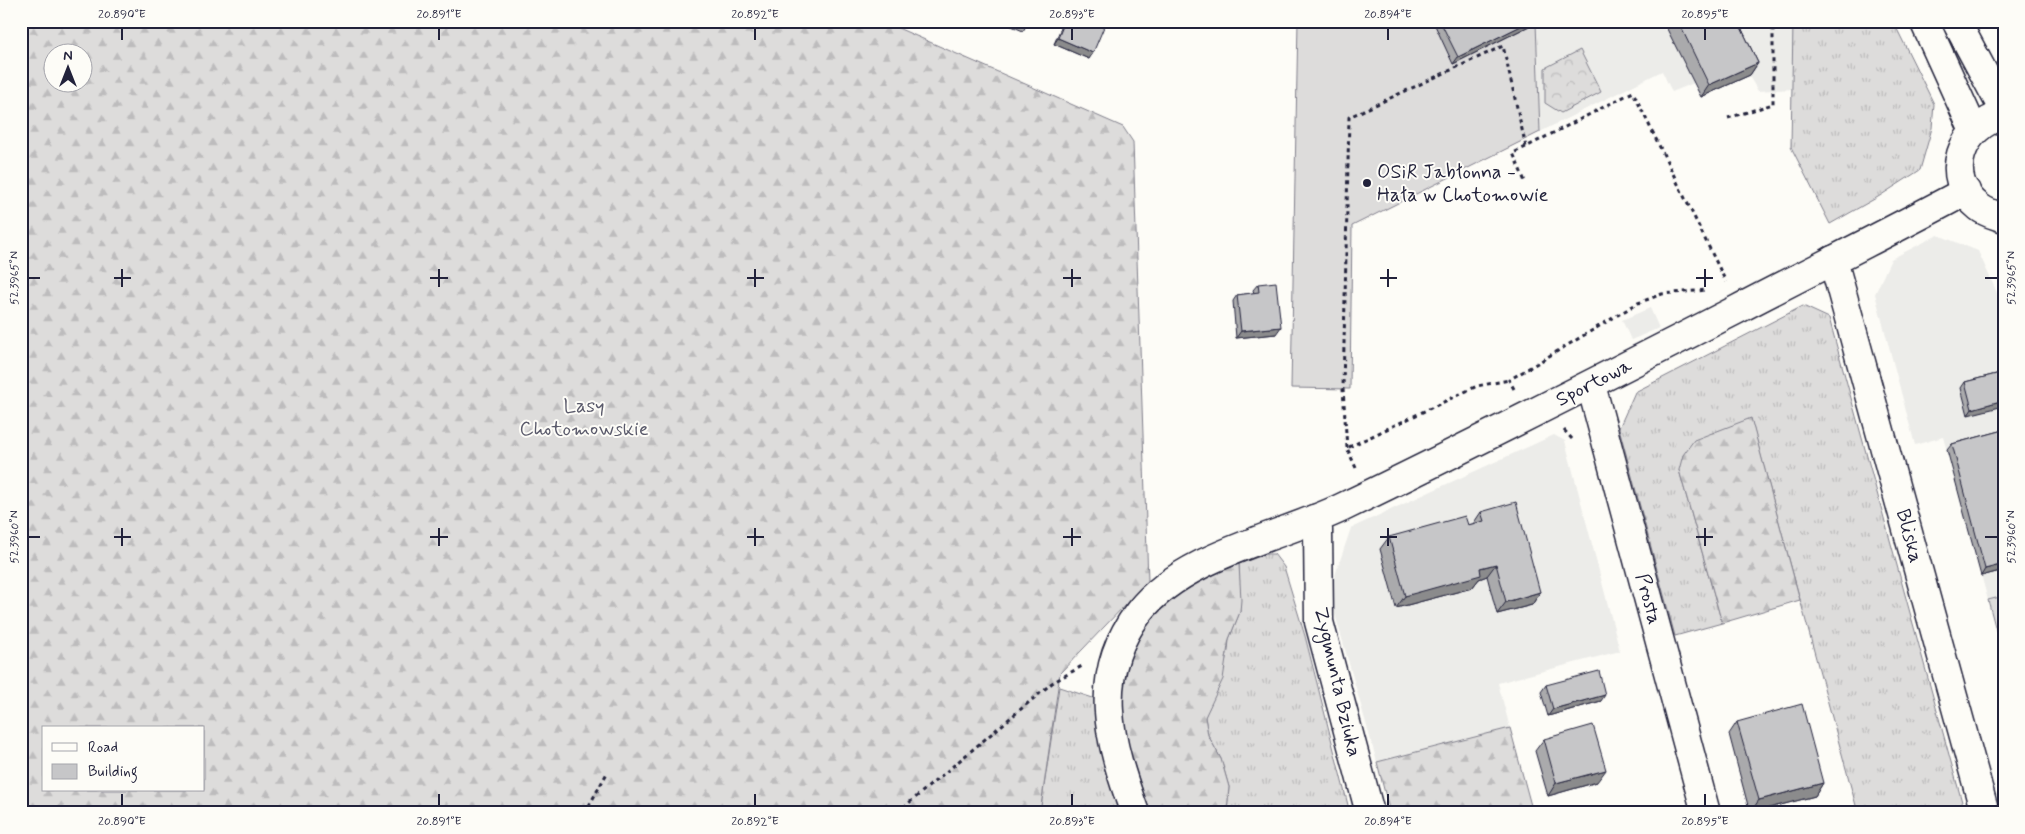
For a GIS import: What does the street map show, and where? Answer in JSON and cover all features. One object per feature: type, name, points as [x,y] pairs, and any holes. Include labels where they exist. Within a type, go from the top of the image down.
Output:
[{"type":"street","points":[[1924,21],[1974,131]]},
{"type":"street","points":[[1956,21],[2004,110]]},
{"type":"street","points":[[2004,115],[1992,118],[1974,131],[1961,152],[1959,166],[1961,182],[1978,207],[1990,214],[2004,218]]},
{"type":"street","name":"Sportowa","points":[[1135,813],[1122,776],[1109,715],[1108,694],[1111,667],[1126,631],[1152,597],[1172,582],[1215,557],[1314,519],[1591,385],[1966,191]]},
{"type":"street","name":"Bliska","points":[[1833,260],[1984,813]]},
{"type":"street","name":"Prosta","points":[[1591,385],[1706,813]]},
{"type":"street","name":"Zygmunta Bziuka","points":[[1314,519],[1318,530],[1319,622],[1370,813]]},
{"type":"path","points":[[1728,118],[1773,104],[1773,24],[1775,21]]},
{"type":"path","points":[[1357,471],[1347,448],[1343,389],[1349,117],[1503,46],[1526,147]]},
{"type":"path","points":[[1526,184],[1513,152],[1633,92],[1728,288]]},
{"type":"path","points":[[1347,448],[1477,386],[1510,380],[1638,302],[1662,294],[1712,289]]},
{"type":"path","points":[[1510,380],[1528,416]]},
{"type":"path","points":[[1561,428],[1566,430],[1578,446]]},
{"type":"path","points":[[897,813],[1052,683],[1088,663],[1115,654]]},
{"type":"path","points":[[585,813],[607,773]]},
{"type":"shaded area","points":[[1540,21],[1793,21],[1792,89],[1758,91],[1749,76],[1701,97],[1694,83],[1672,92],[1662,71],[1540,132],[1536,23]]},
{"type":"shaded area","points":[[1938,235],[1978,251],[2004,308],[2004,596],[1988,600],[1943,437],[1915,445],[1875,294],[1891,259]]},
{"type":"shaded area","points":[[1650,308],[1659,328],[1631,340],[1622,320]]},
{"type":"shaded area","points":[[1554,435],[1565,441],[1620,651],[1498,683],[1510,728],[1377,762],[1329,593],[1351,528]]},
{"type":"green space","name":"Lasy Chotomowskie","points":[[21,21],[882,21],[1123,127],[1133,142],[1148,581],[1060,673],[1040,813],[21,813]]},
{"type":"green space","name":"OSiR Jabłonna - Hała w Chotomowie","points":[[1298,21],[1540,21],[1536,23],[1540,132],[1352,226],[1350,389],[1291,388]]},
{"type":"green space","points":[[1793,21],[1893,21],[1934,104],[1932,128],[1920,170],[1878,197],[1830,224],[1791,147]]},
{"type":"green space","points":[[1580,50],[1601,92],[1561,113],[1545,103],[1545,68]]},
{"type":"green space","points":[[1803,306],[1829,318],[1965,813],[1858,813],[1751,419],[1679,470],[1722,623],[1675,636],[1619,428],[1635,392]]},
{"type":"green space","points":[[1751,418],[1800,600],[1722,623],[1679,470],[1683,455],[1694,440]]},
{"type":"green space","points":[[1266,554],[1274,554],[1284,567],[1305,636],[1350,813],[1227,813],[1229,787],[1221,759],[1208,735],[1205,717],[1228,651],[1229,639],[1240,612],[1239,564]]},
{"type":"green space","points":[[1239,564],[1240,612],[1229,639],[1223,679],[1205,717],[1208,735],[1221,759],[1229,787],[1227,813],[1150,813],[1124,734],[1121,701],[1122,676],[1131,648],[1146,626],[1182,586]]},
{"type":"green space","points":[[2004,596],[2004,660],[1988,600]]},
{"type":"green space","points":[[1059,687],[1096,699],[1123,813],[1040,813]]},
{"type":"green space","points":[[1510,728],[1533,813],[1390,813],[1377,762]]},
{"type":"building","points":[[1020,21],[1029,21],[1027,25]]},
{"type":"building","points":[[1065,21],[1106,22],[1093,53],[1058,38]]},
{"type":"building","points":[[1440,21],[1531,21],[1458,57]]},
{"type":"building","points":[[1678,21],[1738,21],[1758,63],[1709,85]]},
{"type":"building","points":[[1276,282],[1281,327],[1241,331],[1237,295],[1259,292],[1258,284]]},
{"type":"building","points":[[2004,372],[2004,400],[1972,409],[1965,382]]},
{"type":"building","points":[[2004,430],[2004,564],[1985,569],[1952,444]]},
{"type":"building","points":[[1516,502],[1540,592],[1506,602],[1496,564],[1480,568],[1481,575],[1405,596],[1389,537],[1465,516],[1468,525],[1484,521],[1481,512]]},
{"type":"building","points":[[1599,671],[1605,695],[1553,709],[1546,685]]},
{"type":"building","points":[[1802,704],[1823,783],[1759,800],[1737,722]]},
{"type":"building","points":[[1593,725],[1606,770],[1556,783],[1544,739]]},
{"type":"place","name":"OSiR Jabłonna - Hała w Chotomowie","points":[[1367,183]]}]
